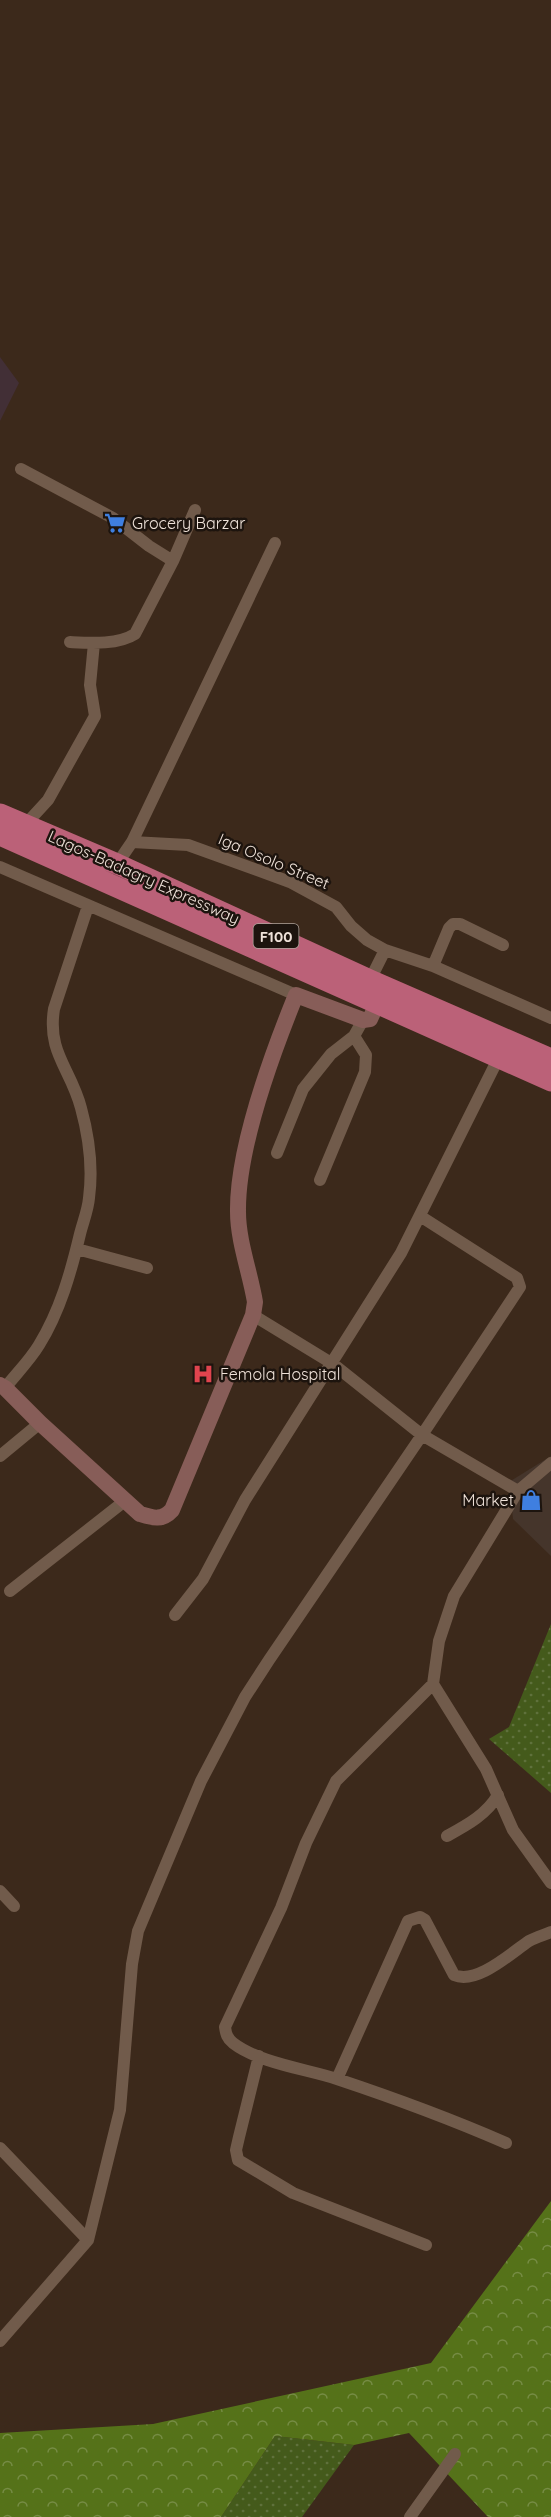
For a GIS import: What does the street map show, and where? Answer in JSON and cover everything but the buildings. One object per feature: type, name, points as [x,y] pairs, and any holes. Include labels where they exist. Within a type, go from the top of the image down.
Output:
[{"type":"highway","name":"Lagos-Badagry Expressway","points":[[0,814],[117,864],[370,980],[551,1059]]},
{"type":"highway","name":"Lagos-Badagry Expressway","points":[[0,835],[370,1012],[499,1057],[551,1081]]},
{"type":"street","points":[[21,469],[113,518],[173,561]]},
{"type":"street","points":[[70,642],[94,643],[129,638],[135,634],[173,561],[195,510]]},
{"type":"street","points":[[117,864],[132,842],[275,543]]},
{"type":"street","points":[[25,825],[48,800],[95,716],[90,685],[94,643]]},
{"type":"street","name":"Iga Osolo Street","points":[[132,842],[188,845],[290,882],[336,907],[359,933],[385,950],[433,966],[551,1018]]},
{"type":"street","points":[[0,867],[296,995],[370,1012],[354,1036],[331,1054],[303,1089],[277,1153]]},
{"type":"street","points":[[88,906],[54,1009],[51,1025],[53,1044],[80,1104],[90,1162],[89,1200],[77,1249],[49,1328],[38,1346],[3,1386],[140,1514],[156,1519],[166,1517],[172,1510],[253,1315],[255,1302],[238,1211],[246,1146],[275,1049],[296,995]]},
{"type":"street","points":[[433,966],[449,928],[453,924],[460,924],[503,945]]},
{"type":"street","points":[[370,980],[385,950]]},
{"type":"street","points":[[320,1180],[365,1072],[366,1055],[354,1036]]},
{"type":"street","points":[[175,1614],[203,1579],[245,1500],[401,1253],[499,1057]]},
{"type":"street","points":[[0,2341],[88,2240],[120,2110],[132,1964],[138,1931],[201,1781],[245,1697],[520,1287],[518,1278],[420,1216]]},
{"type":"street","points":[[77,1249],[147,1268]]},
{"type":"street","points":[[253,1315],[333,1364],[422,1435],[518,1491]]},
{"type":"street","points":[[0,1456],[40,1423]]},
{"type":"street","points":[[551,1463],[518,1491],[454,1596],[434,1661],[433,1684],[486,1768],[513,1830],[551,1883]]},
{"type":"street","points":[[10,1591],[126,1500]]},
{"type":"street","points":[[433,1684],[336,1781],[306,1843],[281,1908],[225,2027],[227,2036],[233,2043],[259,2056],[337,2079],[453,2120],[506,2143]]},
{"type":"street","points":[[447,1836],[475,1820],[491,1807],[498,1795]]},
{"type":"street","points":[[0,1891],[14,1906]]},
{"type":"street","points":[[337,2079],[408,1921],[420,1917],[425,1920],[454,1975],[458,1977],[492,1967],[531,1940],[551,1932]]},
{"type":"street","points":[[259,2056],[236,2150],[238,2160],[292,2193],[426,2245]]},
{"type":"street","points":[[0,2148],[88,2240]]},
{"type":"street","points":[[410,2517],[455,2454]]},
{"type":"shaded area","points":[[0,357],[19,383],[0,421]]},
{"type":"shaded area","name":"Market","points":[[551,1456],[551,1556],[513,1519],[509,1482]]},
{"type":"green space","points":[[551,1624],[551,1793],[489,1739],[509,1727]]},
{"type":"green space","points":[[551,2201],[551,2517],[488,2517],[409,2433],[354,2445],[275,2436],[221,2517],[0,2517],[0,2433],[153,2424],[431,2363]]},
{"type":"green space","points":[[275,2436],[354,2445],[302,2517],[221,2517]]},
{"type":"place","name":"Grocery Barzar","points":[[115,523]]},
{"type":"place","name":"Femola Hospital","points":[[203,1374]]},
{"type":"place","name":"Market","points":[[531,1500]]}]
